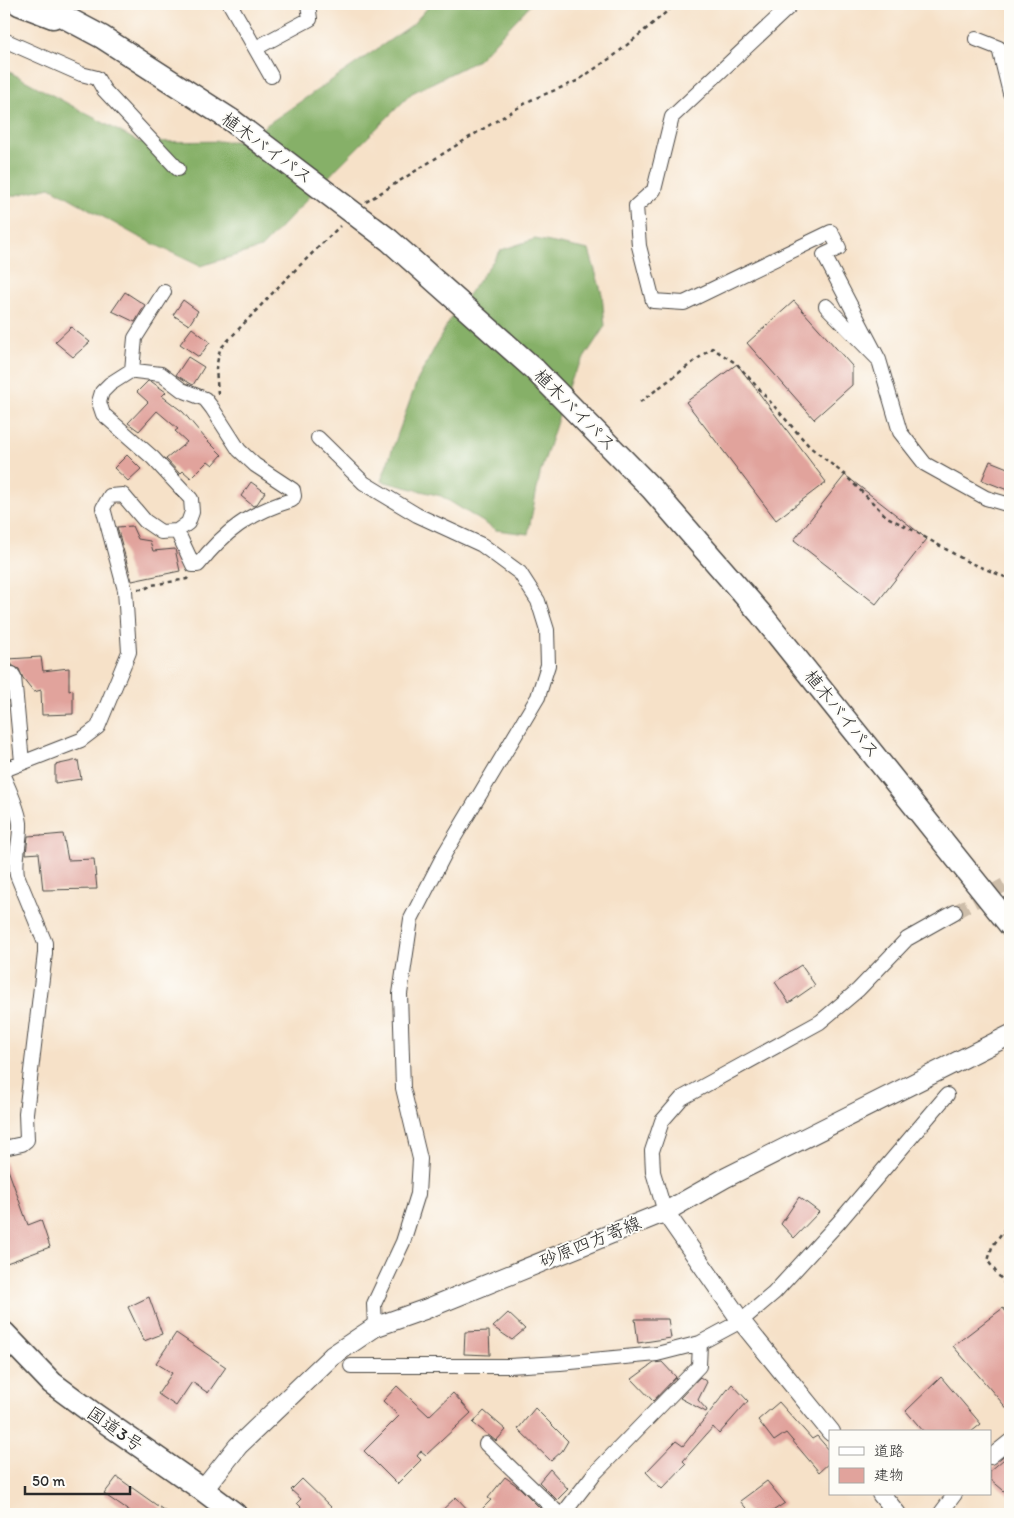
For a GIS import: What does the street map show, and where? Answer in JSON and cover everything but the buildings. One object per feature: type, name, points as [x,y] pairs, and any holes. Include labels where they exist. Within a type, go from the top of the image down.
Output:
[{"type":"highway","points":[[19,4],[102,37]]},
{"type":"highway","name":"植木バイパス","points":[[40,4],[102,37],[230,120],[389,240],[534,369],[652,489],[760,613],[1010,925]]},
{"type":"highway","name":"国道3号","points":[[4,1333],[52,1383],[235,1514]]},
{"type":"main road","name":"砂原四方寄線","points":[[203,1490],[238,1446],[332,1356],[375,1327],[426,1309],[665,1212],[725,1178],[1010,1034]]},
{"type":"street","points":[[230,4],[271,76]]},
{"type":"street","points":[[790,4],[672,117],[654,190],[636,206],[639,246],[653,301],[684,303],[830,232],[839,248],[824,256],[878,360],[900,432],[925,464],[986,498],[1010,505]]},
{"type":"street","points":[[256,48],[310,18],[311,5]]},
{"type":"street","points":[[976,39],[999,48],[1010,93]]},
{"type":"street","points":[[4,40],[81,74],[97,78],[104,90],[178,170]]},
{"type":"street","points":[[132,370],[135,338],[164,292]]},
{"type":"street","points":[[826,306],[878,360]]},
{"type":"street","points":[[4,770],[82,740],[98,727],[129,652],[125,590],[103,508],[110,496],[123,495],[145,521],[161,532],[177,531],[188,523],[192,512],[191,499],[153,458],[103,414],[99,402],[102,392],[110,384],[132,370]]},
{"type":"street","points":[[132,370],[135,372],[161,374],[182,390],[204,399],[212,408],[239,450],[255,466],[293,490],[294,496],[292,500],[249,517],[230,530],[214,545],[198,565],[193,565],[177,531]]},
{"type":"street","points":[[318,438],[364,483],[417,515],[482,545],[520,573],[538,601],[547,630],[548,665],[538,697],[445,853],[411,919],[400,994],[403,1088],[420,1158],[418,1194],[403,1242],[374,1304],[375,1327]]},
{"type":"street","points":[[4,675],[12,674],[14,676],[22,762]]},
{"type":"street","points":[[4,778],[20,824],[17,875],[45,943],[45,954],[26,1113],[28,1140],[22,1144],[4,1148]]},
{"type":"street","points":[[829,1430],[741,1321],[665,1212],[653,1172],[652,1152],[662,1121],[682,1098],[820,1022],[858,990],[908,939],[955,912]]},
{"type":"street","points":[[351,1366],[517,1366],[657,1354],[700,1343],[741,1321],[774,1293],[832,1229],[947,1095]]},
{"type":"street","points":[[563,1514],[594,1474],[698,1366],[700,1343]]},
{"type":"street","points":[[992,1455],[1010,1441]]},
{"type":"street","points":[[486,1444],[558,1514]]},
{"type":"street","points":[[883,1496],[897,1514]]},
{"type":"street","points":[[940,1514],[954,1496]]},
{"type":"path","points":[[361,206],[532,100],[578,82],[615,55],[676,4]]},
{"type":"path","points":[[219,396],[216,368],[220,349],[282,283],[341,225]]},
{"type":"path","points":[[640,402],[712,348],[737,364],[810,447],[845,476],[887,517],[968,562],[1010,579]]},
{"type":"path","points":[[125,590],[145,589],[152,585],[187,579],[198,565]]},
{"type":"path","points":[[1010,1221],[992,1247],[988,1260],[1010,1291]]},
{"type":"green space","points":[[431,4],[531,4],[478,60],[412,93],[261,248],[200,266],[137,236],[50,187],[4,198],[4,69],[139,142],[243,141],[412,25]]},
{"type":"green space","points":[[535,239],[589,250],[602,294],[605,326],[571,378],[540,474],[528,534],[496,530],[441,496],[381,481],[417,381],[449,321],[501,250]]},
{"type":"tunnel","points":[[955,912],[1010,882]]}]
